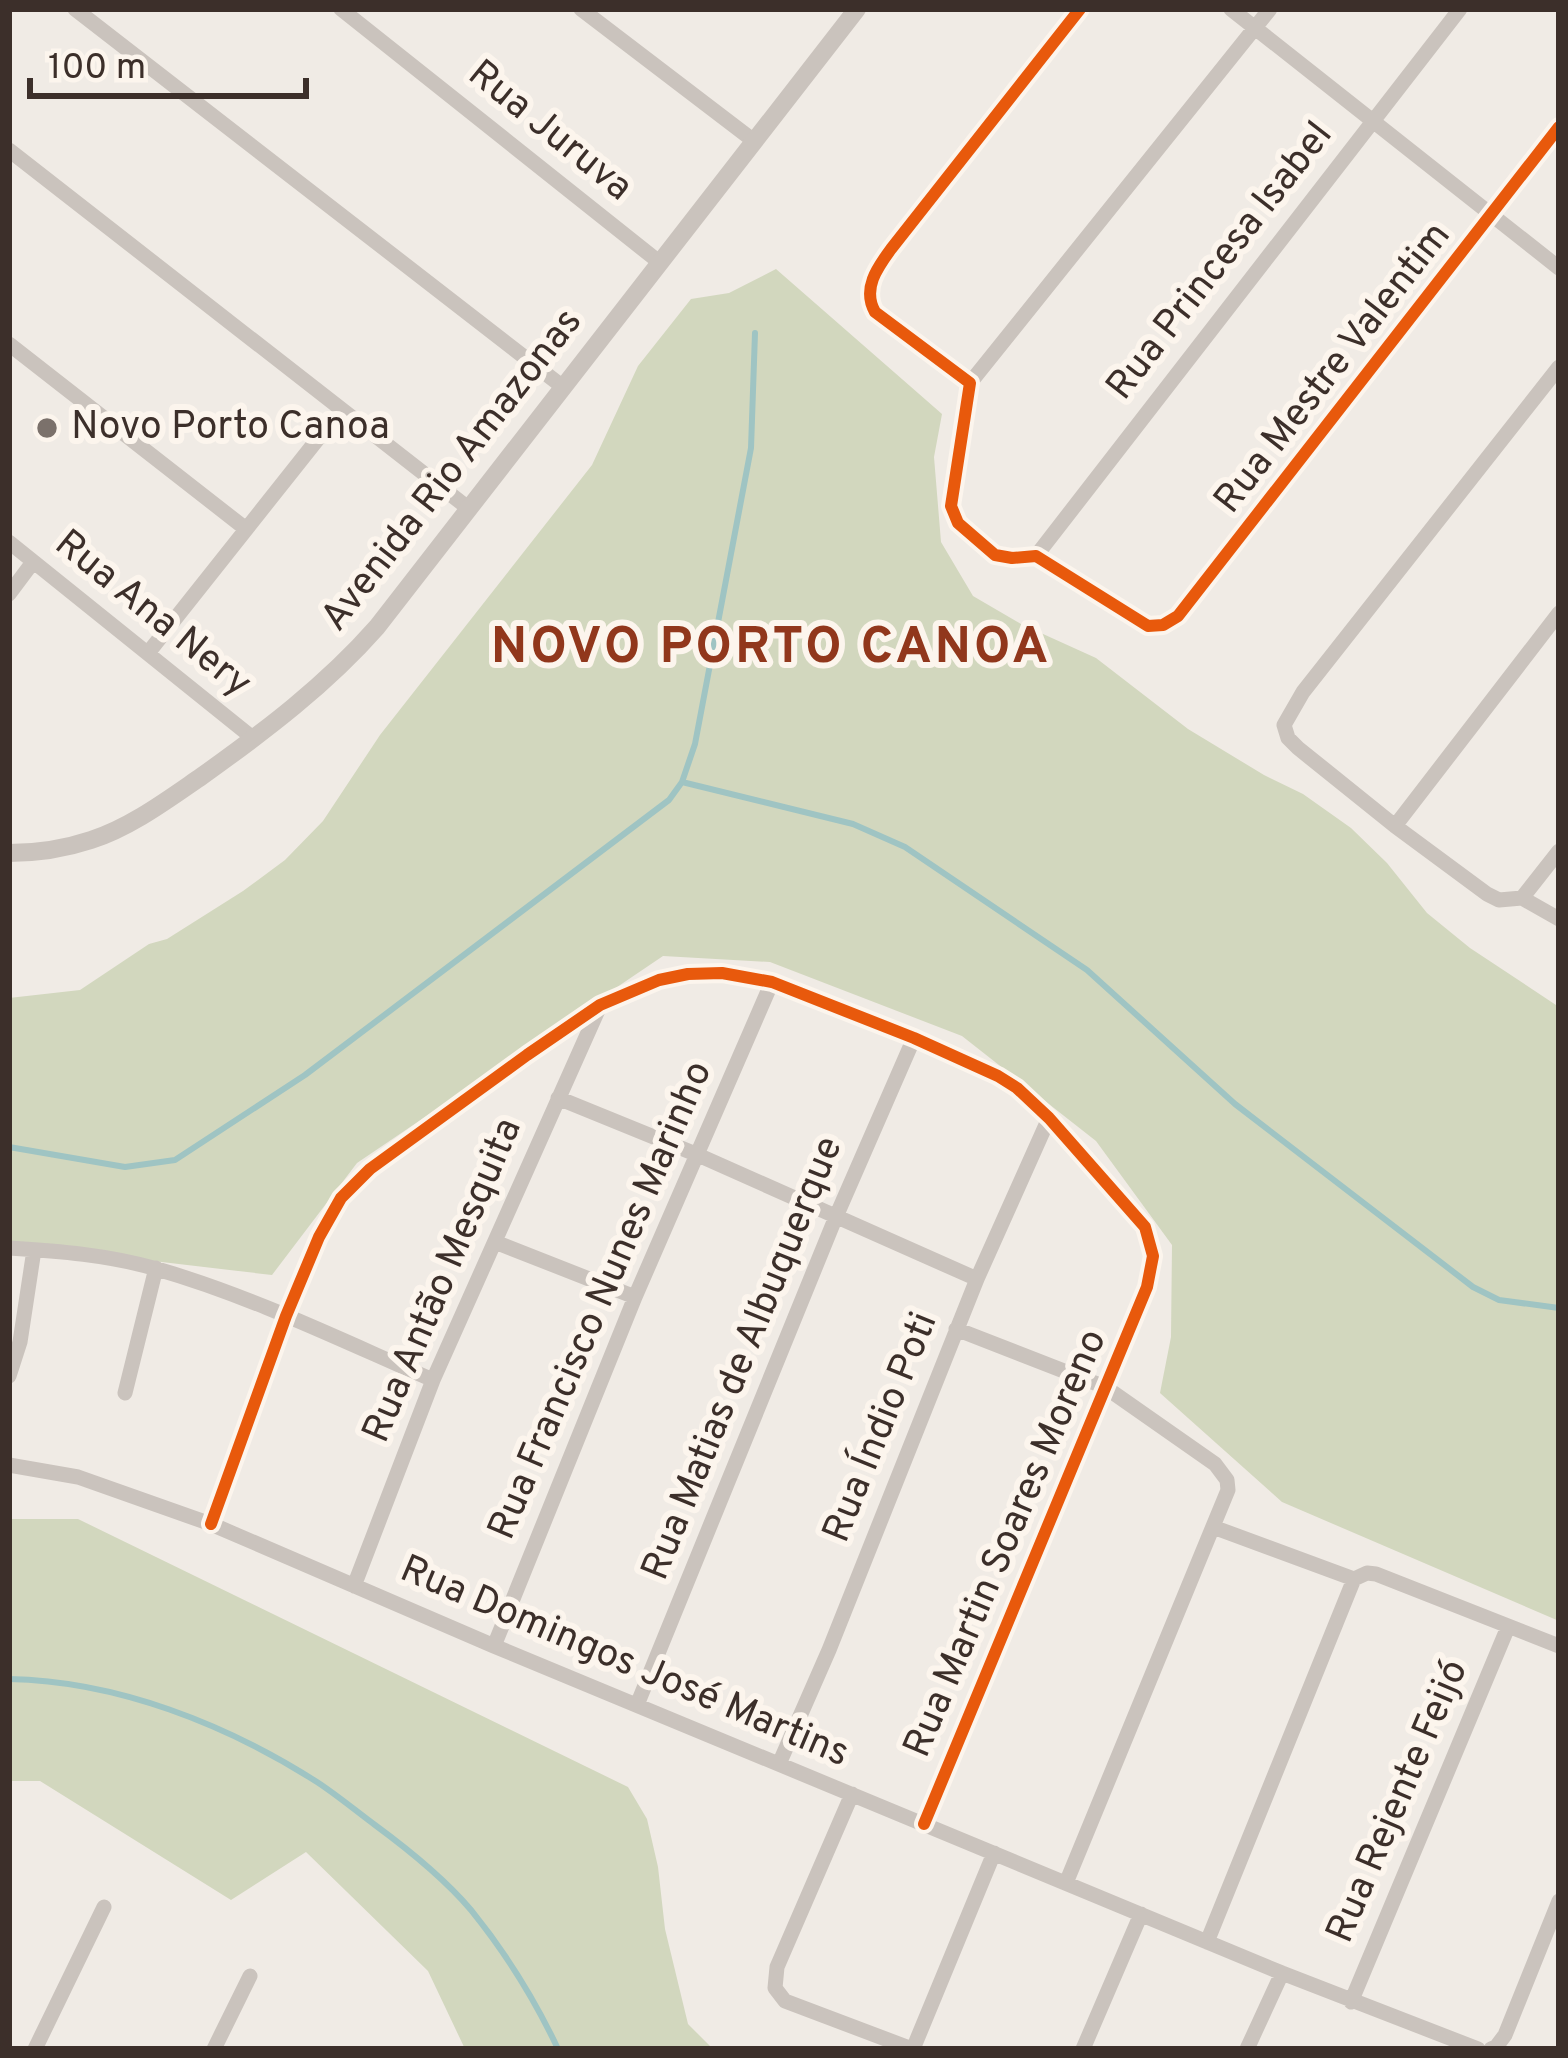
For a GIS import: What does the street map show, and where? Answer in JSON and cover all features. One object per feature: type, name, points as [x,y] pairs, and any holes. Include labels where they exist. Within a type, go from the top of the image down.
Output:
[{"type":"street","points":[[75,9],[563,387]]},
{"type":"street","name":"Rua Juruva","points":[[341,9],[659,262]]},
{"type":"street","points":[[581,9],[754,142]]},
{"type":"street","points":[[970,383],[880,316],[869,298],[879,266],[1080,9]]},
{"type":"street","points":[[1232,9],[1559,268]]},
{"type":"street","points":[[1036,556],[995,555],[952,515],[970,383],[1270,9]]},
{"type":"street","name":"Rua Princesa Isabel","points":[[1036,556],[1460,9]]},
{"type":"street","name":"Avenida Rio Amazonas","points":[[9,854],[76,844],[160,805],[254,739],[350,657],[754,142],[848,12]]},
{"type":"street","name":"Rua Mestre Valentim","points":[[1036,556],[1148,626],[1163,625],[1178,616],[1559,127]]},
{"type":"street","points":[[9,150],[467,508]]},
{"type":"street","points":[[9,344],[247,529]]},
{"type":"street","points":[[1559,367],[1303,692],[1284,725],[1298,748],[1495,899],[1522,898],[1559,919]]},
{"type":"street","points":[[148,653],[340,411]]},
{"type":"street","name":"Rua Ana Nery","points":[[9,542],[254,739]]},
{"type":"street","points":[[9,594],[33,562]]},
{"type":"street","points":[[1395,826],[1559,613]]},
{"type":"street","points":[[1522,898],[1559,851]]},
{"type":"street","points":[[211,1524],[286,1316],[341,1198],[370,1169],[433,1121],[600,1005],[659,980],[688,974],[722,973],[772,982],[998,1076],[1049,1118]]},
{"type":"street","name":"Rua Francisco Nunes Marinho","points":[[494,1646],[635,1297],[772,982]]},
{"type":"street","name":"Rua Antão Mesquita","points":[[354,1586],[433,1380],[600,1005]]},
{"type":"street","name":"Rua Matias de Albuquerque","points":[[637,1705],[914,1038]]},
{"type":"street","points":[[558,1098],[698,1155],[976,1280]]},
{"type":"street","name":"Rua Índio Poti","points":[[779,1764],[976,1280],[1049,1118]]},
{"type":"street","name":"Rua Martin Soares Moreno","points":[[924,1824],[1147,1287],[1153,1256],[1145,1227],[1049,1118]]},
{"type":"street","points":[[495,1242],[635,1297]]},
{"type":"street","points":[[9,1248],[156,1268],[286,1316],[433,1380]]},
{"type":"street","points":[[9,1376],[20,1342],[34,1250]]},
{"type":"street","points":[[125,1393],[156,1268]]},
{"type":"street","points":[[956,1329],[1105,1387],[1215,1464],[1227,1480],[1228,1490],[1066,1883]]},
{"type":"street","name":"Rua Domingos José Martins","points":[[9,1466],[78,1477],[211,1524],[494,1646],[1476,2049]]},
{"type":"street","points":[[1213,1527],[1354,1580]]},
{"type":"street","points":[[1208,1942],[1354,1580],[1376,1574],[1559,1646]]},
{"type":"street","name":"Rua Rejente Feijó","points":[[1352,2002],[1508,1627]]},
{"type":"street","points":[[852,1794],[777,1967],[775,1988],[785,2001],[912,2049],[994,1853]]},
{"type":"street","points":[[1490,2049],[1505,2035],[1559,1901]]},
{"type":"street","points":[[35,2049],[104,1906]]},
{"type":"street","points":[[1082,2049],[1141,1914]]},
{"type":"street","points":[[1247,2049],[1282,1973]]},
{"type":"street","points":[[214,2049],[250,1976]]},
{"type":"green space","points":[[776,269],[942,414],[934,457],[941,542],[973,596],[1096,658],[1188,729],[1303,794],[1351,828],[1427,913],[1559,1007],[1559,1621],[1282,1502],[1160,1393],[1171,1337],[1172,1245],[1096,1141],[962,1036],[770,962],[663,956],[357,1163],[272,1275],[9,1244],[9,998],[80,990],[243,891],[285,860],[323,821],[380,735],[592,465],[638,366],[691,299],[729,293]]},
{"type":"green space","points":[[9,1519],[78,1519],[628,1787],[647,1819],[665,1929],[688,2024],[713,2049],[465,2049],[428,1971],[306,1852],[231,1900],[40,1781],[9,1781]]},
{"type":"waterway","points":[[9,1147],[125,1167],[175,1160],[305,1075],[669,800],[682,782],[695,744],[751,448],[755,333]]},
{"type":"waterway","points":[[682,782],[853,824],[905,847],[1087,970],[1235,1104],[1473,1287],[1499,1300],[1559,1308]]},
{"type":"waterway","points":[[9,1679],[90,1688],[169,1709],[246,1742],[324,1787],[413,1854],[461,1898],[519,1977],[558,2049]]},
{"type":"cycle path","points":[[1080,9],[891,249],[876,271],[870,295],[875,312],[970,383],[951,506],[958,523],[995,555],[1036,556],[1148,626],[1163,625],[1178,616],[1559,127]]},
{"type":"cycle path","points":[[211,1524],[286,1316],[341,1198],[370,1169],[527,1055],[600,1005],[659,980],[688,974],[722,973],[772,982],[914,1038],[1017,1088],[1145,1227],[1153,1256],[1147,1287],[924,1824]]},
{"type":"place","name":"Novo Porto Canoa","points":[[47,428]]},
{"type":"district","name":"NOVO PORTO CANOA","points":[[771,649]]}]
